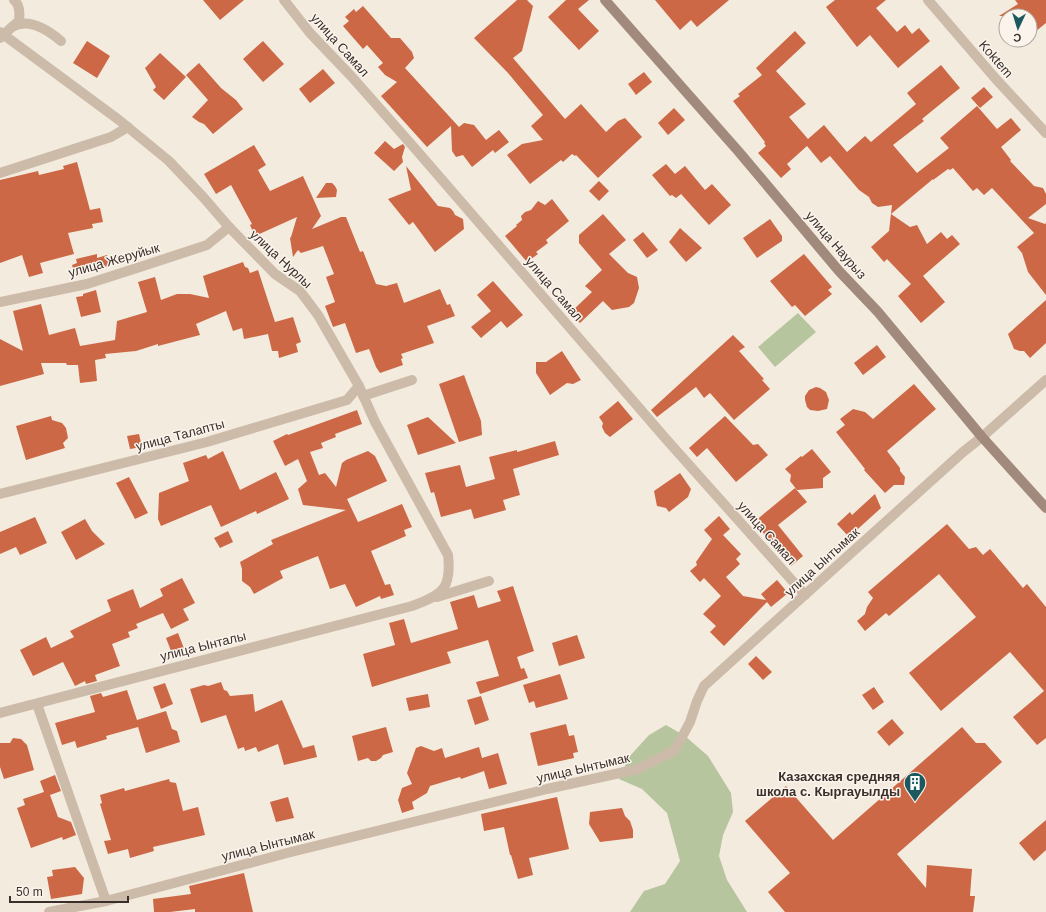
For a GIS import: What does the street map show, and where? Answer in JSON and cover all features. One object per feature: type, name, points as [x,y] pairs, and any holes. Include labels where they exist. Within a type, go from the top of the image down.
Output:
[{"type":"street","points":[[1,35],[19,21],[20,13],[17,3],[14,0]]},
{"type":"street","name":"улица Самал","points":[[284,0],[310,33],[352,77],[666,439],[805,595]]},
{"type":"street","name":"улица Наурыз","points":[[605,0],[739,152],[839,271],[878,312],[982,437],[1046,508]]},
{"type":"street","name":"Koktem","points":[[928,0],[1046,133]]},
{"type":"street","points":[[12,27],[24,24],[38,26],[54,35],[61,41]]},
{"type":"street","name":"улица Нурлы","points":[[1,35],[128,127],[169,161],[229,227],[275,274],[300,291],[318,315],[359,386],[375,422],[448,555],[450,569],[446,586],[429,600],[412,606]]},
{"type":"street","points":[[0,173],[111,137],[128,127]]},
{"type":"street","name":"улица Жеруйык","points":[[0,302],[87,284],[147,265],[207,245],[229,227]]},
{"type":"street","points":[[363,396],[412,380]]},
{"type":"street","name":"улица Ынтымак","points":[[49,912],[106,901],[298,850],[547,789],[638,769],[675,750],[690,722],[704,686],[963,452],[1046,380]]},
{"type":"street","name":"улица Талапты","points":[[0,494],[207,442],[318,409],[347,400],[359,386]]},
{"type":"street","points":[[429,600],[489,582]]},
{"type":"street","name":"улица Ынталы","points":[[0,713],[38,704],[103,685],[412,606]]},
{"type":"street","points":[[38,704],[106,901]]},
{"type":"green space","points":[[798,313],[816,332],[775,367],[758,347]]},
{"type":"green space","points":[[666,725],[685,736],[708,756],[731,793],[733,812],[723,835],[719,856],[727,880],[747,912],[630,912],[644,891],[665,884],[680,861],[667,813],[642,789],[619,779],[629,757],[649,735]]},
{"type":"building","points":[[203,0],[244,0],[220,20]]},
{"type":"building","points":[[517,0],[527,0],[533,6],[522,51],[513,58],[565,119],[581,104],[606,132],[618,121],[625,118],[642,137],[598,178],[576,155],[575,156],[572,154],[563,162],[561,160],[530,184],[507,155],[522,144],[543,140],[531,126],[543,115],[508,73],[474,38]]},
{"type":"building","points":[[566,0],[589,0],[578,9],[599,31],[579,50],[548,17]]},
{"type":"building","points":[[655,0],[729,0],[697,27],[691,20],[680,30]]},
{"type":"building","points":[[835,0],[886,0],[876,8],[897,32],[905,25],[912,34],[919,28],[930,41],[898,68],[870,35],[857,47],[826,7]]},
{"type":"building","points":[[1015,0],[1046,0],[1046,23],[1038,30],[1038,8],[1012,8],[1018,4]]},
{"type":"building","points":[[363,6],[391,38],[400,38],[412,52],[414,58],[405,68],[459,127],[464,123],[474,125],[486,140],[499,130],[509,142],[495,153],[493,150],[472,167],[463,155],[456,157],[452,151],[451,126],[427,147],[381,96],[397,82],[385,75],[378,67],[383,63],[367,45],[363,49],[343,26],[349,21],[345,17],[354,9],[356,12]]},
{"type":"building","points":[[795,31],[806,43],[776,71],[806,104],[789,117],[808,139],[824,125],[847,152],[865,136],[871,142],[916,104],[907,93],[941,65],[960,88],[922,119],[924,121],[893,145],[917,173],[949,148],[940,138],[977,106],[997,129],[1011,118],[1021,130],[1001,147],[1011,160],[1010,161],[1034,186],[1043,188],[1046,194],[1046,204],[1028,218],[1045,224],[1046,223],[1046,295],[1028,272],[1022,253],[1017,247],[1034,233],[992,188],[984,195],[977,188],[973,191],[953,168],[950,170],[948,169],[933,179],[891,214],[910,227],[917,225],[927,244],[941,232],[947,239],[952,235],[960,244],[923,276],[945,302],[921,323],[898,296],[911,284],[887,259],[884,262],[871,247],[889,231],[892,205],[878,207],[872,203],[869,197],[859,190],[830,156],[821,163],[807,146],[787,164],[791,169],[781,178],[758,153],[766,146],[764,143],[765,142],[733,101],[740,96],[738,94],[762,75],[756,68]]},
{"type":"building","points":[[87,41],[110,56],[97,78],[73,63]]},
{"type":"building","points":[[263,41],[284,64],[263,82],[243,59]]},
{"type":"building","points":[[160,53],[186,77],[164,100],[153,90],[156,87],[145,68]]},
{"type":"building","points":[[199,63],[221,88],[236,100],[243,109],[213,134],[204,124],[192,117],[208,100],[186,75]]},
{"type":"building","points":[[323,69],[335,83],[310,103],[299,89]]},
{"type":"building","points":[[644,72],[652,82],[636,95],[628,84]]},
{"type":"building","points":[[984,87],[993,97],[980,108],[971,98]]},
{"type":"building","points":[[674,108],[685,120],[668,135],[658,123]]},
{"type":"building","points":[[385,141],[394,149],[403,144],[405,147],[402,157],[403,162],[394,171],[374,153]]},
{"type":"building","points":[[254,145],[266,165],[258,170],[270,191],[303,176],[321,216],[312,229],[341,217],[346,217],[360,252],[363,251],[376,284],[386,286],[397,283],[404,303],[440,289],[447,305],[450,304],[455,316],[427,326],[434,343],[401,354],[403,358],[401,359],[403,365],[380,373],[369,349],[356,353],[345,323],[333,327],[325,306],[335,302],[326,277],[334,274],[323,246],[301,253],[298,250],[293,257],[290,238],[297,217],[255,236],[250,225],[252,224],[231,185],[216,194],[204,174]]},
{"type":"building","points":[[77,162],[90,210],[100,208],[103,222],[92,224],[93,228],[68,233],[74,254],[40,263],[43,273],[29,277],[22,255],[0,263],[0,180],[38,171],[39,175],[64,169],[63,166]]},
{"type":"building","points":[[666,164],[675,174],[685,166],[705,190],[712,184],[731,205],[709,225],[681,194],[676,198],[672,195],[670,196],[652,175]]},
{"type":"building","points":[[406,166],[438,206],[450,208],[455,215],[463,219],[464,229],[435,252],[413,222],[409,225],[388,199],[411,190]]},
{"type":"building","points":[[599,181],[609,191],[599,201],[589,191]]},
{"type":"building","points":[[326,183],[332,183],[335,186],[337,190],[336,197],[316,198]]},
{"type":"building","points":[[552,199],[569,221],[546,240],[548,243],[536,252],[538,254],[527,262],[505,236],[522,220],[521,216],[525,212],[531,210],[538,201],[545,205]]},
{"type":"building","points":[[603,214],[626,240],[609,254],[628,273],[637,277],[639,288],[634,303],[629,307],[612,310],[603,301],[580,323],[570,313],[592,292],[585,286],[602,270],[579,243],[579,235]]},
{"type":"building","points":[[770,219],[782,236],[782,241],[757,258],[743,238]]},
{"type":"building","points":[[680,228],[702,248],[686,262],[669,242]]},
{"type":"building","points":[[643,232],[658,250],[647,258],[633,240]]},
{"type":"building","points":[[97,254],[97,258],[107,255],[110,266],[75,275],[72,265],[77,263],[76,259]]},
{"type":"building","points":[[804,254],[832,287],[828,290],[832,294],[805,316],[795,305],[792,307],[770,281]]},
{"type":"building","points":[[243,262],[250,273],[258,270],[275,322],[293,317],[301,342],[296,344],[298,352],[279,358],[278,351],[272,351],[268,334],[244,339],[242,328],[233,331],[226,311],[196,324],[200,335],[158,346],[158,344],[136,351],[105,354],[106,358],[95,360],[97,381],[80,383],[78,365],[67,365],[66,363],[41,363],[44,374],[0,386],[0,339],[23,351],[13,311],[41,304],[49,335],[75,328],[80,346],[115,340],[117,321],[147,312],[138,282],[155,277],[161,300],[177,294],[190,294],[209,298],[203,276]]},
{"type":"building","points":[[493,281],[523,315],[507,328],[501,321],[481,338],[471,327],[491,311],[477,295]]},
{"type":"building","points":[[96,290],[101,312],[81,317],[76,297],[83,296],[83,294]]},
{"type":"building","points":[[1046,300],[1046,343],[1030,358],[1024,351],[1014,349],[1008,334]]},
{"type":"building","points":[[733,335],[745,347],[739,351],[764,379],[762,380],[770,389],[734,420],[710,393],[704,398],[696,387],[657,417],[651,410]]},
{"type":"building","points":[[877,345],[886,357],[863,375],[854,363]]},
{"type":"building","points":[[562,351],[581,380],[573,384],[567,383],[550,395],[536,373],[536,362],[546,362]]},
{"type":"building","points":[[464,375],[481,421],[482,435],[459,442],[439,384]]},
{"type":"building","points":[[914,384],[936,409],[887,451],[905,477],[904,485],[894,485],[885,493],[864,470],[865,469],[836,432],[845,425],[840,419],[853,409],[865,412],[873,419]]},
{"type":"building","points":[[816,387],[826,392],[829,400],[827,409],[818,411],[810,410],[807,407],[805,396],[809,390]]},
{"type":"building","points":[[618,401],[633,419],[610,437],[605,433],[602,427],[603,423],[599,417]]},
{"type":"building","points":[[357,410],[362,424],[335,434],[336,437],[321,443],[323,448],[310,452],[319,475],[325,473],[336,487],[342,463],[368,451],[375,456],[387,481],[347,499],[358,522],[402,504],[412,527],[404,530],[406,536],[371,551],[385,585],[390,584],[394,595],[381,599],[380,596],[356,607],[345,584],[330,589],[318,556],[280,571],[283,578],[254,594],[250,587],[242,581],[242,569],[240,562],[273,544],[271,540],[346,510],[303,505],[298,489],[307,481],[298,459],[285,466],[273,441],[287,434],[288,435]]},
{"type":"building","points":[[51,416],[52,420],[62,423],[66,428],[68,438],[63,443],[65,448],[26,460],[16,426]]},
{"type":"building","points":[[725,416],[753,445],[758,444],[768,455],[736,482],[707,448],[697,457],[689,448]]},
{"type":"building","points":[[428,417],[456,443],[418,455],[407,425]]},
{"type":"building","points":[[139,434],[142,447],[130,449],[127,436]]},
{"type":"building","points":[[555,441],[559,455],[513,469],[520,495],[503,500],[506,510],[474,519],[471,509],[441,517],[434,492],[431,493],[425,473],[460,465],[466,487],[495,479],[489,457],[517,450],[517,452]]},
{"type":"building","points":[[812,449],[831,472],[823,478],[823,488],[797,490],[790,481],[791,475],[785,469]]},
{"type":"building","points":[[223,451],[240,490],[276,472],[289,499],[257,514],[256,511],[221,527],[211,505],[161,526],[158,519],[159,493],[189,481],[183,463],[206,455],[208,459]]},
{"type":"building","points":[[680,473],[691,489],[688,497],[669,512],[666,508],[657,506],[654,491]]},
{"type":"building","points":[[129,477],[148,513],[135,519],[116,483]]},
{"type":"building","points":[[795,488],[807,502],[778,525],[803,556],[791,566],[754,522]]},
{"type":"building","points":[[875,494],[881,508],[849,537],[837,524],[850,512],[852,515]]},
{"type":"building","points":[[719,516],[730,529],[723,535],[741,554],[736,559],[740,564],[726,577],[743,596],[766,600],[761,594],[777,580],[788,593],[771,607],[767,602],[724,646],[710,632],[716,626],[703,614],[721,596],[704,578],[700,582],[690,571],[697,565],[696,562],[712,539],[704,530]]},
{"type":"building","points":[[35,517],[47,543],[20,555],[16,547],[0,554],[0,532]]},
{"type":"building","points":[[85,519],[92,531],[105,544],[76,560],[61,532]]},
{"type":"building","points":[[947,524],[969,549],[976,547],[983,555],[990,549],[1023,588],[1027,584],[1046,607],[1046,738],[1037,745],[1013,717],[1044,691],[1010,652],[941,711],[909,673],[976,617],[939,574],[889,616],[886,613],[865,631],[857,621],[865,614],[867,607],[873,598],[868,592]]},
{"type":"building","points":[[228,531],[233,542],[220,548],[214,538]]},
{"type":"building","points":[[182,578],[195,603],[183,609],[189,620],[171,629],[163,613],[136,624],[138,628],[128,632],[130,637],[112,644],[120,666],[95,675],[97,681],[86,684],[85,681],[75,686],[63,662],[33,676],[20,650],[46,637],[51,648],[74,637],[70,631],[111,611],[107,600],[133,589],[140,608],[163,596],[160,589]]},
{"type":"building","points":[[513,586],[534,651],[517,657],[521,669],[524,668],[528,678],[480,694],[476,682],[499,676],[488,640],[447,652],[451,663],[372,687],[363,654],[395,645],[389,623],[404,619],[411,643],[458,629],[450,602],[474,595],[478,608],[501,601],[497,591]]},
{"type":"building","points":[[178,633],[185,651],[173,656],[166,638]]},
{"type":"building","points":[[577,635],[585,658],[559,666],[552,643]]},
{"type":"building","points":[[756,656],[772,672],[763,680],[748,664]]},
{"type":"building","points":[[560,674],[568,699],[536,708],[534,701],[529,703],[523,685]]},
{"type":"building","points":[[221,682],[224,690],[227,691],[230,696],[253,694],[255,712],[282,700],[303,748],[314,745],[317,757],[284,765],[278,744],[258,752],[256,747],[245,751],[244,747],[238,749],[226,715],[201,723],[190,689]]},
{"type":"building","points":[[165,683],[173,704],[161,709],[153,687]]},
{"type":"building","points":[[874,687],[884,702],[873,710],[862,695]]},
{"type":"building","points":[[127,690],[137,720],[166,711],[172,729],[177,731],[180,742],[146,753],[138,727],[106,736],[107,739],[77,748],[75,741],[62,745],[55,723],[95,712],[90,696],[101,693],[103,697]]},
{"type":"building","points":[[428,694],[430,707],[409,711],[406,698]]},
{"type":"building","points":[[481,696],[489,720],[475,725],[467,700]]},
{"type":"building","points":[[892,719],[904,733],[889,746],[877,732]]},
{"type":"building","points":[[566,724],[569,736],[574,735],[578,752],[573,753],[574,758],[538,766],[530,733]]},
{"type":"building","points":[[386,727],[393,752],[383,755],[376,761],[371,761],[368,758],[358,761],[352,736]]},
{"type":"building","name":"Казахская средняя школа с. Кыргауылды","points":[[962,727],[976,743],[985,743],[1002,762],[897,854],[926,888],[927,865],[972,869],[970,896],[975,896],[973,912],[785,912],[768,892],[790,873],[745,821],[786,786],[833,840]]},
{"type":"building","points":[[13,738],[21,739],[27,745],[34,770],[4,779],[0,767],[0,743],[10,743]]},
{"type":"building","points":[[421,746],[434,751],[442,748],[445,758],[479,747],[482,758],[498,753],[507,784],[489,789],[484,771],[461,779],[460,777],[430,786],[427,793],[412,802],[414,809],[402,813],[398,800],[402,788],[412,784],[407,773],[416,748]]},
{"type":"building","points":[[55,775],[61,791],[50,795],[58,817],[71,822],[76,835],[63,840],[62,837],[31,848],[17,808],[25,805],[23,799],[44,792],[40,781]]},
{"type":"building","points":[[169,779],[170,782],[176,783],[183,811],[198,807],[205,835],[153,847],[154,851],[130,858],[128,849],[108,854],[104,841],[111,840],[100,804],[102,803],[100,795],[124,788],[125,791]]},
{"type":"building","points":[[288,797],[294,818],[276,822],[270,802]]},
{"type":"building","points":[[557,797],[569,849],[529,858],[533,875],[518,879],[510,855],[504,827],[484,831],[481,814]]},
{"type":"building","points":[[622,808],[625,816],[630,821],[633,830],[633,838],[600,842],[589,824],[590,812]]},
{"type":"building","points":[[1046,820],[1046,850],[1034,861],[1019,843]]},
{"type":"building","points":[[75,867],[84,878],[82,894],[51,899],[47,877],[53,876],[52,870]]},
{"type":"building","points":[[244,873],[253,912],[195,912],[195,909],[154,912],[153,899],[191,894],[189,886]]},
{"type":"place","name":"Казахская средняя школа с. Кыргауылды","points":[[915,802]]}]
